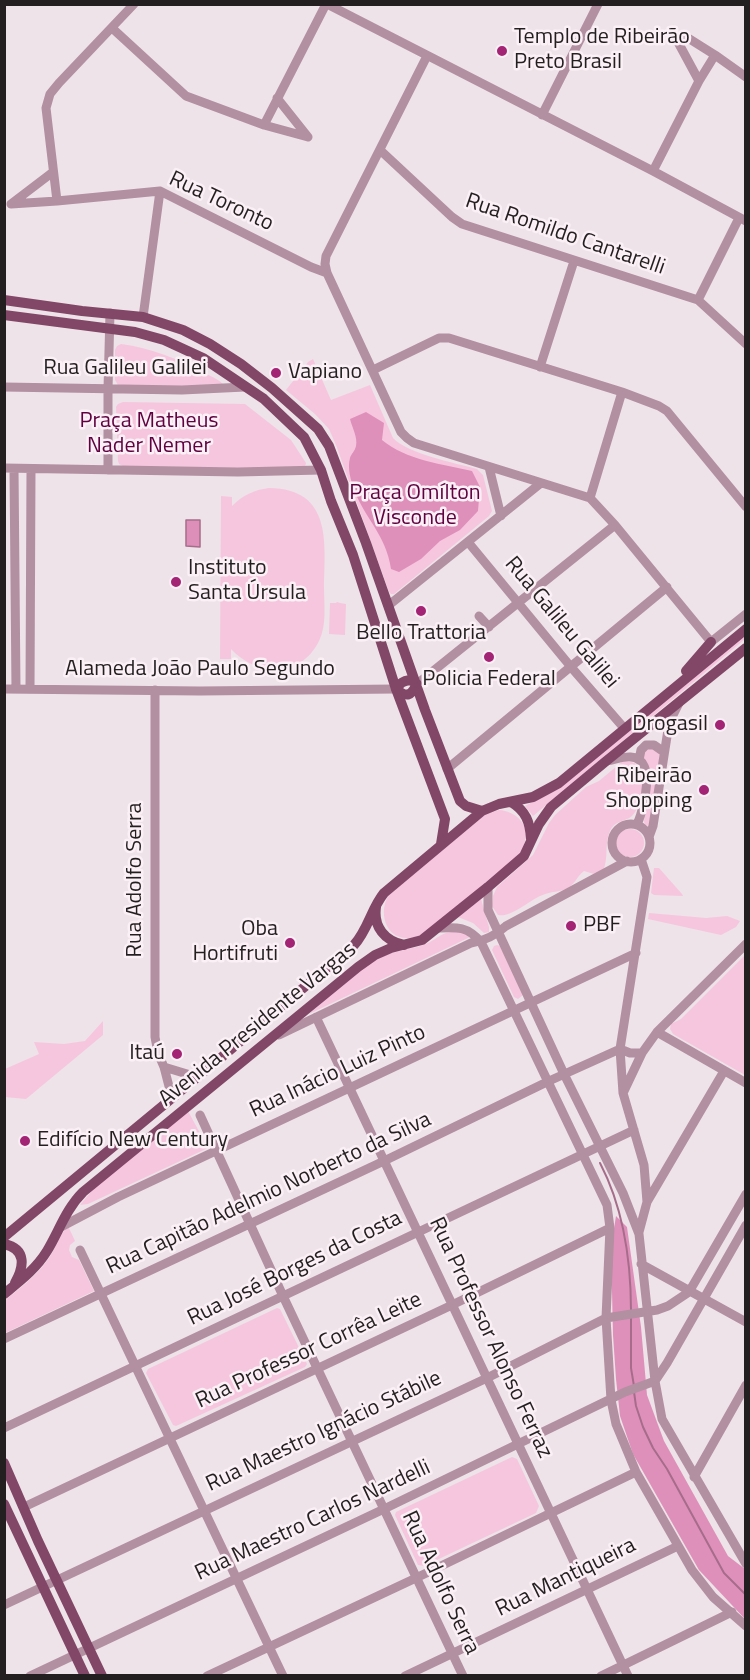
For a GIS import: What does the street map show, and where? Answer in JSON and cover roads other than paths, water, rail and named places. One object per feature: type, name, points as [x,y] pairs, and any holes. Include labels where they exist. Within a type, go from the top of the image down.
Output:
[{"type":"main road","points":[[4,300],[143,317],[183,330],[242,364],[318,429],[329,446],[460,801],[466,806],[482,811]]},
{"type":"main road","points":[[4,315],[135,332],[164,340],[203,358],[264,399],[304,437],[321,470],[353,555],[396,689],[445,819],[441,844]]},
{"type":"main road","points":[[203,358],[210,344]]},
{"type":"main road","points":[[353,555],[368,549]]},
{"type":"main road","name":"Avenida Presidente Vargas","points":[[4,1237],[354,945],[362,935],[384,892],[441,844],[482,811],[499,804],[532,797],[560,783],[746,629]]},
{"type":"main road","points":[[668,693],[711,642]]},
{"type":"main road","name":"Avenida Presidente Vargas","points":[[8,1291],[40,1260],[49,1248],[72,1204],[83,1192],[358,967],[391,948],[422,940],[438,928],[524,856],[539,824],[551,807],[746,648]]},
{"type":"main road","points":[[396,689],[404,681],[410,680],[417,684]]},
{"type":"main road","points":[[510,802],[528,819],[531,842]]},
{"type":"main road","points":[[376,904],[375,917],[380,930],[391,940],[405,945]]},
{"type":"main road","points":[[4,1244],[16,1249],[22,1261],[20,1275],[8,1291]]},
{"type":"main road","points":[[4,1464],[102,1676]]},
{"type":"main road","points":[[6,1512],[85,1676]]},
{"type":"main road","points":[[24,1546],[38,1540]]},
{"type":"street","points":[[57,201],[46,108],[50,94],[134,4]]},
{"type":"street","points":[[264,125],[326,4],[653,171],[742,220],[698,300]]},
{"type":"street","points":[[542,115],[598,4]]},
{"type":"street","points":[[112,28],[186,96],[264,125],[308,137],[277,98]]},
{"type":"street","points":[[699,81],[679,44],[686,38],[746,77]]},
{"type":"street","points":[[653,171],[699,81],[715,55]]},
{"type":"street","points":[[427,56],[326,256],[325,264],[327,273],[401,432],[414,443],[590,498],[711,642],[746,614]]},
{"type":"street","name":"Rua Romildo Cantarelli","points":[[380,150],[462,224],[698,300],[746,344]]},
{"type":"street","name":"Rua Toronto","points":[[53,172],[10,204],[160,191],[327,273]]},
{"type":"street","points":[[143,317],[160,191]]},
{"type":"street","points":[[540,367],[573,261]]},
{"type":"street","points":[[108,470],[110,313]]},
{"type":"street","points":[[373,370],[439,338],[448,338],[622,392],[668,411],[746,507]]},
{"type":"street","name":"Rua Galileu Galilei","points":[[4,387],[182,390],[245,387]]},
{"type":"street","points":[[590,498],[622,392]]},
{"type":"street","points":[[489,467],[501,516]]},
{"type":"street","points":[[16,689],[9,469],[237,472],[321,470]]},
{"type":"street","points":[[30,689],[31,469]]},
{"type":"street","points":[[389,605],[541,483]]},
{"type":"street","points":[[737,497],[746,489]]},
{"type":"street","points":[[417,684],[615,525]]},
{"type":"street","name":"Rua Galileu Galilei","points":[[468,542],[624,729]]},
{"type":"street","points":[[447,770],[667,587]]},
{"type":"street","points":[[479,616],[489,627]]},
{"type":"street","name":"Alameda João Paulo Segundo","points":[[4,689],[212,691],[396,689]]},
{"type":"street","name":"Rua Adolfo Serra","points":[[155,690],[155,1037],[172,1098]]},
{"type":"street","points":[[649,837],[638,825],[631,824],[620,828],[612,844],[616,855],[632,862],[641,859],[649,850],[649,837],[653,826],[664,752],[671,719],[680,700]]},
{"type":"street","points":[[639,760],[641,750],[646,745],[654,745],[664,752]]},
{"type":"street","points":[[605,762],[631,757],[639,760],[645,768],[647,776],[638,825]]},
{"type":"street","points":[[641,859],[647,877],[620,1049],[623,1093],[645,1165],[647,1202]]},
{"type":"street","points":[[266,1042],[471,943],[481,942],[506,926],[627,861]]},
{"type":"street","points":[[488,886],[488,910],[564,1074],[623,1193],[639,1234],[646,1311],[662,1419],[743,1561]]},
{"type":"street","points":[[438,928],[469,930],[481,942],[607,1205],[610,1228],[606,1318],[611,1400],[616,1424],[636,1472],[701,1583],[713,1597],[746,1626]]},
{"type":"street","points":[[623,1093],[642,1053],[657,1032],[746,944]]},
{"type":"street","name":"Rua Inácio Luiz Pinto","points":[[57,1229],[118,1197],[636,953]]},
{"type":"street","name":"Rua Professor Alonso Ferraz","points":[[316,1017],[628,1676]]},
{"type":"street","points":[[657,1032],[746,1083]]},
{"type":"street","points":[[620,1049],[630,1053],[642,1053]]},
{"type":"street","name":"Rua Capitão Adelmio Norberto da Silva","points":[[4,1339],[102,1295],[620,1049]]},
{"type":"street","points":[[164,1067],[197,1077]]},
{"type":"street","points":[[639,1234],[647,1202],[724,1071]]},
{"type":"street","name":"Rua Adolfo Serra","points":[[200,1115],[249,1224],[463,1676]]},
{"type":"street","name":"Rua José Borges da Costa","points":[[4,1428],[634,1130]]},
{"type":"street","points":[[688,1292],[746,1194]]},
{"type":"street","points":[[655,1381],[746,1225]]},
{"type":"street","name":"Rua Professor Corrêa Leite","points":[[24,1507],[610,1228]]},
{"type":"street","points":[[80,1250],[283,1676]]},
{"type":"street","points":[[641,1264],[746,1322]]},
{"type":"street","name":"Rua Maestro Ignácio Stábile","points":[[42,1587],[487,1378],[606,1318],[657,1310],[668,1306],[688,1292]]},
{"type":"street","name":"Rua Maestro Carlos Nardelli","points":[[30,1676],[625,1392],[655,1381]]},
{"type":"street","points":[[694,1477],[746,1385]]},
{"type":"street","points":[[207,1676],[636,1472]]},
{"type":"street","name":"Rua Mantiqueira","points":[[405,1676],[678,1546]]},
{"type":"street","points":[[743,1561],[746,1548]]},
{"type":"street","points":[[4,1605],[42,1587]]},
{"type":"street","points":[[601,1676],[732,1612]]},
{"type":"waterway","points":[[600,1163],[615,1198],[628,1254],[631,1311]]},
{"type":"waterway","points":[[631,1317],[631,1368],[634,1386]]},
{"type":"waterway","points":[[634,1392],[643,1427],[653,1448],[667,1469],[724,1573],[746,1595]]},
{"type":"place","name":"Templo de Ribeirão Preto Brasil","points":[[502,51]]},
{"type":"place","name":"Vapiano","points":[[276,373]]},
{"type":"place","name":"Instituto Santa Úrsula","points":[[176,582]]},
{"type":"place","name":"Bello Trattoria","points":[[421,611]]},
{"type":"place","name":"Policia Federal","points":[[489,657]]},
{"type":"place","name":"Drogasil","points":[[720,725]]},
{"type":"place","name":"Ribeirão Shopping","points":[[704,790]]},
{"type":"place","name":"PBF","points":[[571,926]]},
{"type":"place","name":"Oba Hortifruti","points":[[290,943]]},
{"type":"place","name":"Itaú","points":[[177,1054]]},
{"type":"place","name":"Edifício New Century","points":[[25,1141]]},
{"type":"park label","name":"Praça Matheus Nader Nemer","points":[[149,434]]},
{"type":"park label","name":"Praça Omílton Visconde","points":[[415,506]]}]
